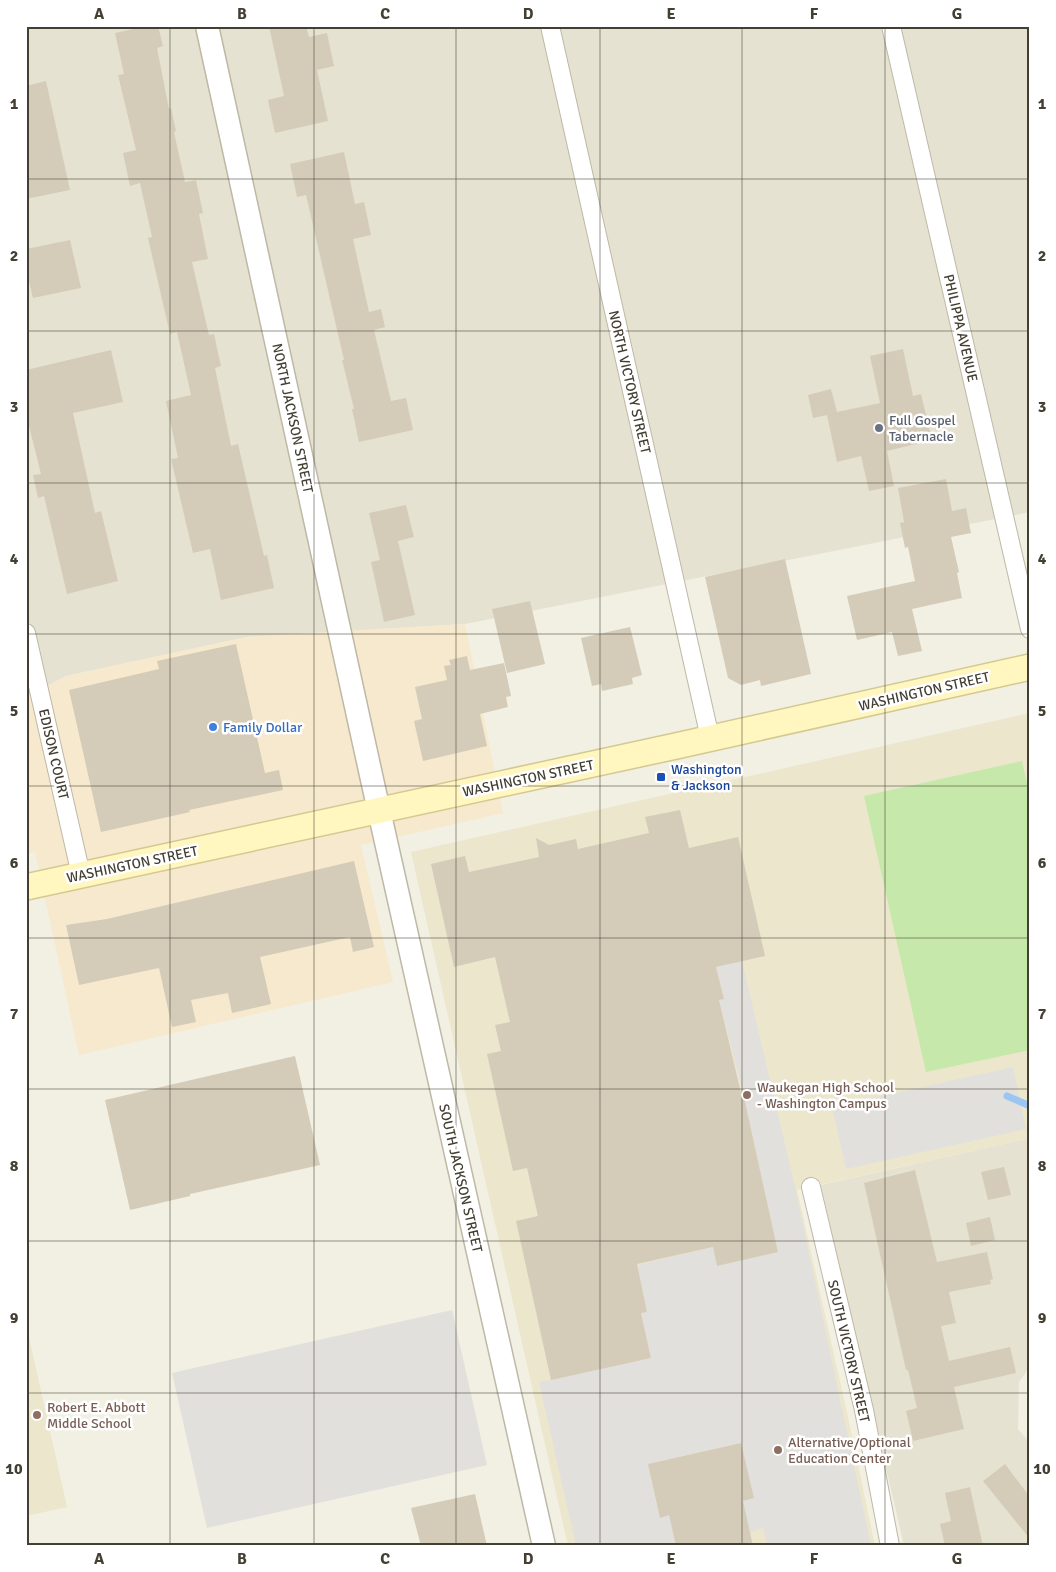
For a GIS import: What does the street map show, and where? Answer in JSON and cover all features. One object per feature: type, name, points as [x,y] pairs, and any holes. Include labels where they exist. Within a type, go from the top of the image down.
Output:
[{"type":"main road","name":"WASHINGTON STREET","points":[[26,887],[1030,667]]},
{"type":"street","name":"NORTH JACKSON STREET","points":[[207,26],[378,811]]},
{"type":"street","name":"NORTH VICTORY STREET","points":[[550,26],[710,738]]},
{"type":"street","name":"PHILIPPA AVENUE","points":[[891,26],[1030,629]]},
{"type":"street","name":"EDISON COURT","points":[[26,633],[81,875]]},
{"type":"street","name":"SOUTH JACKSON STREET","points":[[378,811],[544,1546]]},
{"type":"street","name":"SOUTH VICTORY STREET","points":[[811,1187],[864,1410],[890,1546]]},
{"type":"shaded area","points":[[26,26],[1030,26],[1030,512],[465,624],[247,637],[66,676],[26,697]]},
{"type":"shaded area","points":[[465,624],[503,813],[361,845],[393,982],[79,1055],[35,852],[26,854],[26,697],[66,676],[247,637]]},
{"type":"shaded area","name":"Waukegan High School - Washington Campus","points":[[1030,713],[1030,1086],[1026,1087],[1030,1104],[1030,1138],[797,1190],[875,1546],[568,1546],[411,852]]},
{"type":"shaded area","points":[[742,961],[796,1191],[871,1546],[767,1546],[763,1528],[750,1532],[743,1501],[754,1498],[741,1443],[648,1464],[660,1517],[669,1515],[676,1546],[576,1546],[539,1382],[651,1358],[641,1313],[647,1311],[637,1265],[713,1247],[717,1266],[778,1252],[743,1093],[719,1000],[724,999],[716,967]]},
{"type":"shaded area","points":[[1013,1067],[1026,1129],[846,1169],[832,1107]]},
{"type":"shaded area","points":[[1030,1138],[1030,1366],[1019,1382],[1018,1429],[1030,1443],[1030,1546],[904,1546],[821,1185]]},
{"type":"shaded area","points":[[452,1310],[487,1465],[207,1528],[172,1373]]},
{"type":"shaded area","name":"Robert E. Abbott Middle School","points":[[26,1324],[67,1507],[26,1516]]},
{"type":"green space","points":[[1022,761],[1030,797],[1030,1050],[926,1072],[864,796]]},
{"type":"building","points":[[146,26],[158,26],[163,46],[157,48],[169,109],[171,108],[176,131],[174,132],[185,182],[196,180],[203,213],[199,214],[208,259],[192,262],[209,335],[214,334],[221,366],[215,368],[231,446],[238,444],[264,556],[267,555],[274,588],[221,600],[210,549],[193,553],[171,459],[178,458],[166,401],[191,395],[177,332],[170,334],[148,238],[152,237],[140,183],[130,186],[123,153],[136,150],[118,75],[124,74],[115,33]]},
{"type":"building","points":[[269,26],[306,26],[309,37],[327,33],[334,66],[317,70],[328,121],[275,133],[268,100],[284,96]]},
{"type":"building","points":[[46,81],[70,190],[26,199],[26,86]]},
{"type":"building","points":[[344,152],[355,204],[364,202],[371,235],[353,239],[369,312],[381,309],[385,327],[374,330],[391,401],[406,398],[413,430],[359,442],[352,409],[354,409],[342,360],[344,360],[306,195],[297,197],[290,164]]},
{"type":"building","points":[[70,240],[81,288],[33,298],[26,269],[26,249]]},
{"type":"building","points":[[903,349],[913,396],[921,394],[932,440],[887,451],[894,486],[869,491],[861,456],[837,462],[827,415],[813,418],[808,395],[831,389],[837,412],[880,403],[870,356]]},
{"type":"building","points":[[111,350],[123,402],[73,413],[95,513],[101,511],[118,581],[67,594],[44,496],[38,498],[33,475],[41,474],[26,414],[26,370]]},
{"type":"building","points":[[946,479],[952,511],[966,508],[971,533],[951,537],[959,572],[957,573],[962,598],[912,609],[922,651],[898,656],[892,632],[857,640],[847,596],[915,581],[908,547],[905,548],[900,523],[904,522],[898,488]]},
{"type":"building","points":[[406,505],[414,537],[398,541],[415,615],[384,622],[371,562],[380,560],[369,513]]},
{"type":"building","points":[[785,559],[811,674],[761,686],[760,680],[741,685],[728,678],[705,577]]},
{"type":"building","points":[[530,601],[545,664],[507,673],[492,609]]},
{"type":"building","points":[[630,627],[642,675],[632,678],[633,684],[602,691],[601,684],[592,686],[581,638]]},
{"type":"building","points":[[236,644],[265,773],[279,770],[283,790],[189,810],[190,812],[101,832],[69,690],[159,669],[157,661]]},
{"type":"building","points":[[467,656],[470,670],[504,663],[511,696],[506,697],[508,707],[480,714],[487,746],[423,761],[414,721],[422,719],[415,687],[447,680],[444,666],[451,665],[449,660]]},
{"type":"building","name":"Waukegan High School - Washington Campus","points":[[680,810],[689,848],[738,837],[765,956],[716,967],[724,999],[719,1000],[741,1093],[743,1093],[778,1252],[717,1266],[713,1247],[637,1264],[647,1312],[641,1313],[651,1358],[551,1380],[516,1221],[538,1216],[527,1168],[513,1171],[487,1054],[501,1051],[495,1025],[510,1022],[495,957],[454,967],[431,864],[465,856],[469,872],[539,857],[536,838],[549,845],[576,839],[578,849],[649,833],[645,817]]},
{"type":"building","points":[[354,861],[374,947],[353,952],[350,937],[260,957],[271,1004],[232,1013],[228,993],[191,1000],[196,1022],[172,1027],[159,968],[79,985],[66,925],[107,919]]},
{"type":"building","points":[[295,1056],[320,1165],[190,1194],[190,1196],[130,1210],[105,1100]]},
{"type":"building","points":[[1004,1167],[1011,1195],[988,1200],[981,1172]]},
{"type":"building","points":[[915,1170],[937,1262],[987,1252],[993,1279],[990,1280],[991,1284],[949,1292],[956,1323],[941,1326],[949,1361],[1010,1347],[1016,1373],[954,1387],[964,1429],[913,1441],[906,1411],[917,1408],[908,1370],[906,1370],[864,1183]]},
{"type":"building","points":[[990,1217],[995,1240],[971,1246],[966,1223]]},
{"type":"building","name":"Alternative/Optional Education Center","points":[[741,1443],[754,1498],[743,1501],[753,1546],[676,1546],[669,1515],[660,1518],[648,1464]]},
{"type":"building","points":[[1005,1464],[1030,1497],[1030,1539],[983,1481]]},
{"type":"building","points":[[970,1487],[983,1546],[945,1546],[940,1524],[951,1521],[945,1493]]},
{"type":"building","points":[[475,1494],[487,1546],[421,1546],[411,1508]]},
{"type":"waterway","points":[[1007,1096],[1030,1106]]},
{"type":"place","name":"Full Gospel Tabernacle","points":[[879,428]]},
{"type":"place","name":"Family Dollar","points":[[213,727]]},
{"type":"place","name":"Washington & Jackson","points":[[661,777]]},
{"type":"place","name":"Waukegan High School - Washington Campus","points":[[747,1095]]},
{"type":"place","name":"Robert E. Abbott Middle School","points":[[37,1415]]},
{"type":"place","name":"Alternative/Optional Education Center","points":[[778,1450]]}]
